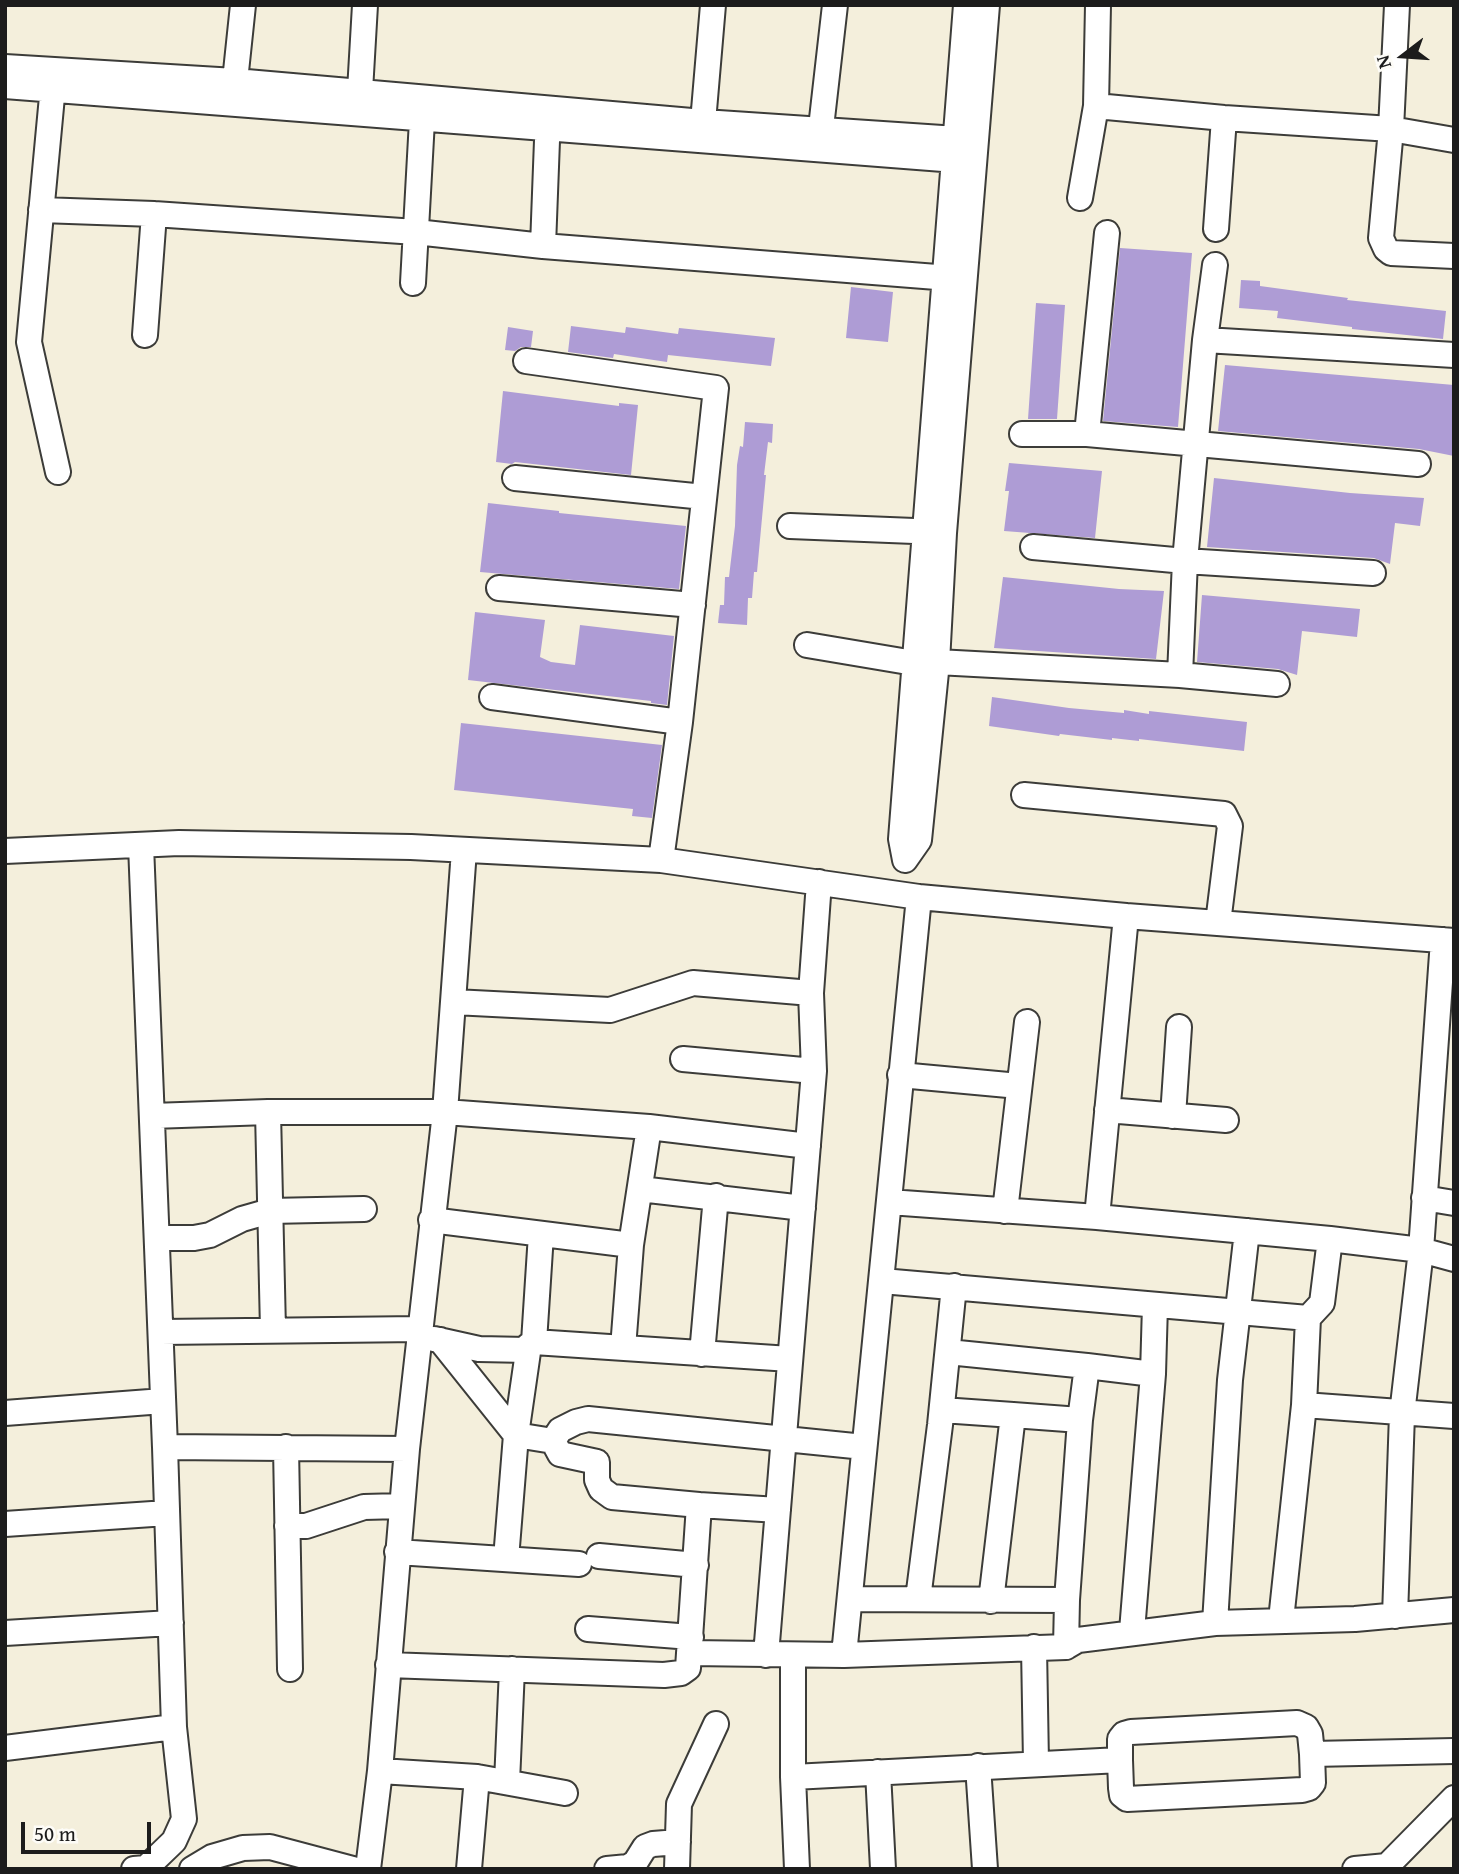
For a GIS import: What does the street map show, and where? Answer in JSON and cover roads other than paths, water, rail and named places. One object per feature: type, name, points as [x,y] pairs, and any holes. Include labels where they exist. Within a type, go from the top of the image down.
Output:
[{"type":"street","points":[[215,103],[235,81],[243,5]]},
{"type":"street","points":[[336,112],[360,91],[365,5]]},
{"type":"street","points":[[695,130],[713,5]]},
{"type":"street","points":[[819,139],[835,5]]},
{"type":"street","points":[[844,1655],[900,1075],[908,895],[905,860],[919,840],[925,663],[956,279],[966,5]]},
{"type":"street","points":[[961,149],[988,5]]},
{"type":"street","points":[[1080,198],[1096,106],[1098,5]]},
{"type":"street","points":[[1397,5],[1391,129],[1381,238],[1391,253],[1454,256]]},
{"type":"street","points":[[5,67],[53,80],[215,103],[336,112],[423,109],[961,149]]},
{"type":"street","points":[[53,80],[29,342],[58,472]]},
{"type":"street","points":[[5,86],[53,80],[235,81],[360,91],[423,109]]},
{"type":"street","points":[[1096,106],[1391,129],[1454,140]]},
{"type":"street","points":[[413,283],[423,109]]},
{"type":"street","points":[[543,246],[548,118]]},
{"type":"street","points":[[1216,229],[1224,118]]},
{"type":"street","points":[[41,209],[416,232],[543,246],[956,279]]},
{"type":"street","points":[[145,335],[154,214]]},
{"type":"street","points":[[1087,434],[1107,233]]},
{"type":"street","points":[[1180,675],[1185,561],[1205,340],[1215,265]]},
{"type":"street","points":[[1205,340],[1454,355]]},
{"type":"street","points":[[526,362],[716,388],[680,722],[661,860]]},
{"type":"street","points":[[1021,434],[1087,434],[1418,464]]},
{"type":"street","points":[[515,478],[704,497]]},
{"type":"street","points":[[790,526],[934,532]]},
{"type":"street","points":[[1033,547],[1185,561],[1373,573]]},
{"type":"street","points":[[499,588],[693,605]]},
{"type":"street","points":[[807,645],[925,663],[1180,675],[1277,684]]},
{"type":"street","points":[[492,697],[680,722]]},
{"type":"street","points":[[1024,794],[1224,814],[1230,826],[1218,923]]},
{"type":"street","points":[[5,851],[179,843],[398,846],[661,860],[908,895],[1126,916],[1448,941],[1443,1080],[1424,1198],[1402,1414],[1395,1616]]},
{"type":"street","points":[[141,845],[174,1727],[184,1819],[197,1865],[212,1857],[243,1849],[270,1847],[353,1869]]},
{"type":"street","points":[[368,1869],[380,1771],[407,1449],[426,1335],[431,1220],[454,1002],[464,850]]},
{"type":"street","points":[[766,1655],[814,1071],[811,993],[818,882]]},
{"type":"street","points":[[1097,1217],[1126,916]]},
{"type":"street","points":[[454,1002],[610,1010],[693,983],[811,993]]},
{"type":"street","points":[[1005,1211],[1027,1023]]},
{"type":"street","points":[[1172,1116],[1179,1027]]},
{"type":"street","points":[[683,1059],[814,1071]]},
{"type":"street","points":[[900,1075],[1018,1086]]},
{"type":"street","points":[[1107,1110],[1226,1120]]},
{"type":"street","points":[[152,1116],[268,1112],[444,1112],[649,1127],[808,1146]]},
{"type":"street","points":[[268,1112],[273,1330]]},
{"type":"street","points":[[623,1348],[631,1245],[649,1127]]},
{"type":"street","points":[[640,1189],[803,1208]]},
{"type":"street","points":[[702,1354],[716,1196]]},
{"type":"street","points":[[1424,1198],[1454,1203]]},
{"type":"street","points":[[889,1202],[1097,1217],[1330,1239],[1420,1250],[1454,1259]]},
{"type":"street","points":[[157,1238],[211,1235],[242,1219],[271,1211],[364,1209]]},
{"type":"street","points":[[431,1220],[631,1245]]},
{"type":"street","points":[[1215,1623],[1230,1380],[1247,1231]]},
{"type":"street","points":[[506,1559],[516,1435],[530,1346],[541,1234]]},
{"type":"street","points":[[1281,1620],[1304,1405],[1308,1318],[1322,1303],[1330,1239]]},
{"type":"street","points":[[882,1281],[1308,1318]]},
{"type":"street","points":[[918,1599],[942,1410],[954,1286]]},
{"type":"street","points":[[1132,1632],[1153,1374],[1155,1305]]},
{"type":"street","points":[[160,1332],[273,1330],[426,1335],[479,1349],[530,1346],[623,1348],[790,1359]]},
{"type":"street","points":[[426,1335],[516,1435],[553,1441]]},
{"type":"street","points":[[948,1352],[1153,1374]]},
{"type":"street","points":[[1066,1647],[1080,1420],[1087,1366]]},
{"type":"street","points":[[5,1413],[163,1401]]},
{"type":"street","points":[[1304,1405],[1454,1416]]},
{"type":"street","points":[[942,1410],[1080,1420]]},
{"type":"street","points":[[991,1601],[1013,1415]]},
{"type":"street","points":[[553,1441],[560,1430],[588,1419],[864,1447]]},
{"type":"street","points":[[553,1441],[560,1454],[597,1462],[597,1480],[601,1489],[612,1497],[778,1510]]},
{"type":"street","points":[[165,1447],[407,1449]]},
{"type":"street","points":[[286,1447],[290,1669]]},
{"type":"street","points":[[388,1665],[664,1675],[681,1673],[688,1668],[691,1645],[699,1505]]},
{"type":"street","points":[[287,1526],[306,1526],[364,1507],[401,1506]]},
{"type":"street","points":[[5,1524],[167,1513]]},
{"type":"street","points":[[397,1552],[506,1559],[696,1564]]},
{"type":"street","points":[[850,1599],[1067,1600]]},
{"type":"street","points":[[588,1629],[766,1655],[844,1655],[1066,1647],[1077,1640],[1215,1623],[1395,1616],[1454,1610]]},
{"type":"street","points":[[5,1633],[171,1623]]},
{"type":"street","points":[[1034,1647],[1035,1763]]},
{"type":"street","points":[[793,1656],[793,1777],[797,1869]]},
{"type":"street","points":[[507,1782],[512,1669]]},
{"type":"street","points":[[1297,1723],[1306,1727],[1310,1734],[1313,1783],[1302,1790],[1127,1799],[1122,1795],[1120,1760],[1120,1739],[1131,1732],[1297,1723]]},
{"type":"street","points":[[677,1869],[679,1804],[716,1724]]},
{"type":"street","points":[[5,1748],[174,1727]]},
{"type":"street","points":[[1312,1754],[1454,1751]]},
{"type":"street","points":[[793,1777],[1120,1760]]},
{"type":"street","points":[[978,1766],[985,1869]]},
{"type":"street","points":[[380,1771],[477,1777],[565,1793]]},
{"type":"street","points":[[878,1772],[883,1869]]},
{"type":"street","points":[[469,1869],[477,1777]]},
{"type":"street","points":[[1355,1869],[1385,1867],[1454,1798]]},
{"type":"street","points":[[143,1868],[174,1842],[184,1819]]},
{"type":"street","points":[[607,1869],[628,1867],[635,1863],[645,1847],[678,1842]]}]
